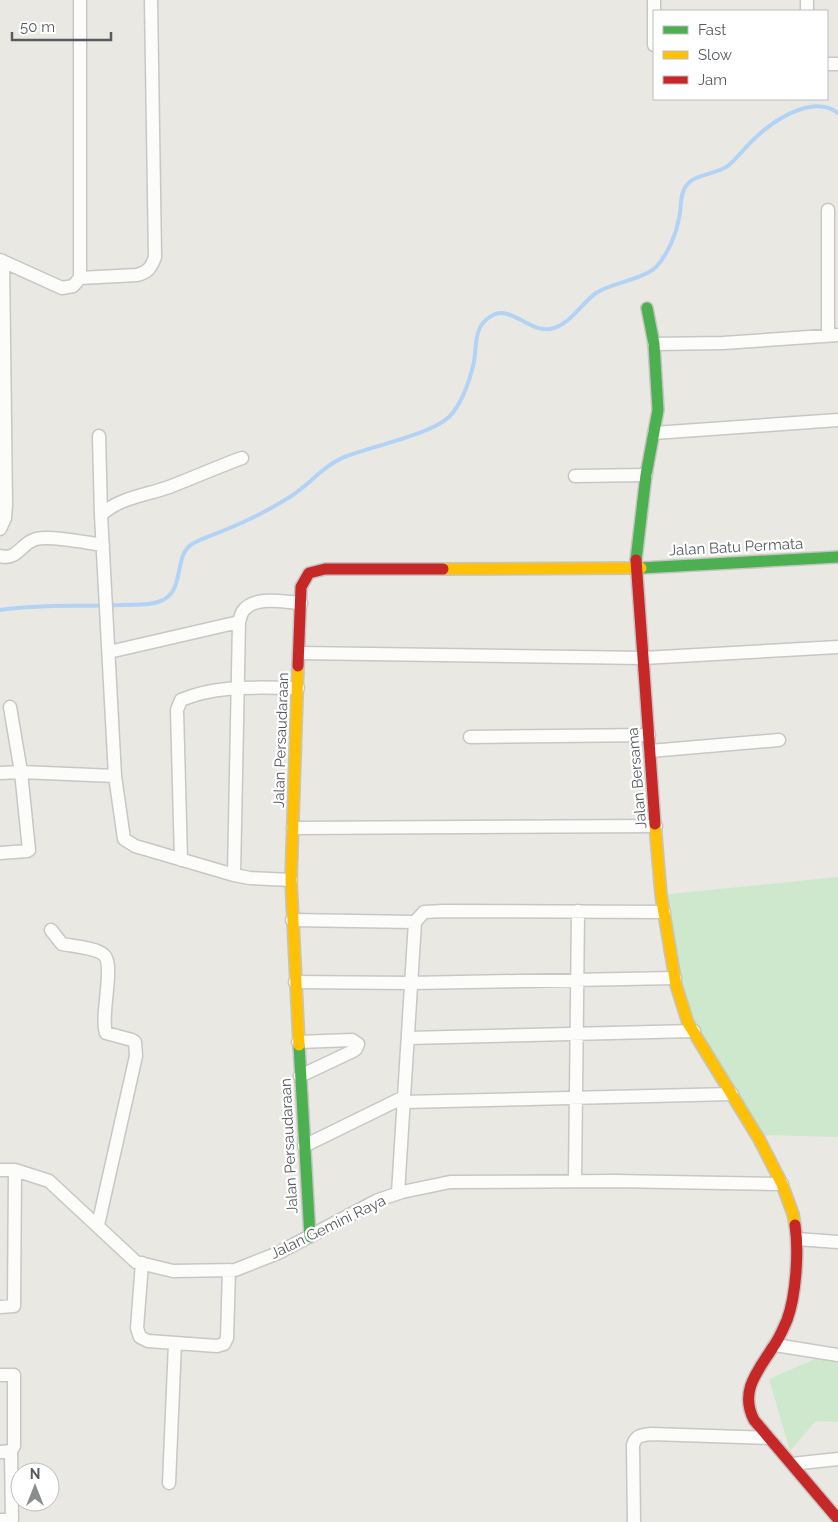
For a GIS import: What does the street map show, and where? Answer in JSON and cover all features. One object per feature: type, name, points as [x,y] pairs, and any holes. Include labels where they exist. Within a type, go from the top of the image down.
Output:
[{"type":"street","points":[[80,0],[80,278]]},
{"type":"street","points":[[0,529],[5,518],[6,505],[1,260],[62,288],[72,286],[80,278],[144,273],[152,265],[155,256],[151,0]]},
{"type":"street","points":[[654,344],[724,343],[833,335],[828,210]]},
{"type":"street","name":"Jalan Bersama","points":[[647,308],[654,344],[658,410],[646,475],[636,560],[661,895],[675,978],[688,1023],[759,1139],[782,1184],[793,1214],[797,1239],[793,1297],[788,1319],[775,1345],[752,1380],[749,1390],[750,1412],[769,1438],[837,1516]]},
{"type":"street","points":[[654,433],[838,420]]},
{"type":"street","points":[[99,436],[101,515],[115,776],[124,838],[136,846],[234,875],[250,878],[291,880]]},
{"type":"street","points":[[101,515],[117,503],[170,487],[242,458]]},
{"type":"street","points":[[575,476],[646,475]]},
{"type":"street","points":[[0,556],[6,558],[13,557],[24,546],[37,539],[56,539],[103,545]]},
{"type":"street","name":"Jalan Batu Permata","points":[[637,568],[838,557]]},
{"type":"street","name":"Jalan Persaudaraan","points":[[310,1237],[298,1042],[291,880],[301,587],[309,573],[324,569],[637,568]]},
{"type":"street","points":[[234,875],[239,622],[242,611],[252,604],[261,601],[301,603]]},
{"type":"street","points":[[109,652],[239,622]]},
{"type":"street","points":[[299,653],[642,658],[838,647]]},
{"type":"street","points":[[181,860],[176,710],[181,700],[194,694],[238,687],[298,688]]},
{"type":"street","points":[[0,852],[27,852],[29,850],[21,772],[10,707]]},
{"type":"street","points":[[470,737],[649,735]]},
{"type":"street","points":[[650,751],[779,740]]},
{"type":"street","points":[[0,773],[21,772],[115,776]]},
{"type":"street","points":[[293,828],[656,826]]},
{"type":"street","points":[[575,1181],[578,911]]},
{"type":"street","points":[[398,1193],[415,922],[420,914],[427,912],[664,912]]},
{"type":"street","points":[[292,920],[415,922]]},
{"type":"street","points":[[51,930],[62,944],[103,954],[107,960],[108,971],[104,1021],[106,1033],[132,1040],[136,1046],[136,1056],[98,1225]]},
{"type":"street","points":[[295,982],[411,983],[675,978]]},
{"type":"street","points":[[408,1038],[694,1031]]},
{"type":"street","points":[[298,1042],[352,1040],[358,1044],[353,1051],[300,1076]]},
{"type":"street","points":[[304,1146],[404,1099],[576,1098],[732,1094]]},
{"type":"street","name":"Jalan Gemini Raya","points":[[0,1170],[15,1170],[49,1181],[136,1262],[173,1271],[235,1270],[278,1253],[378,1200],[398,1193],[450,1182],[575,1181],[782,1184]]},
{"type":"street","points":[[0,1307],[14,1306],[15,1170]]},
{"type":"street","points":[[797,1239],[838,1242]]},
{"type":"street","points":[[142,1263],[138,1333],[144,1340],[175,1343],[217,1346],[226,1342],[229,1270]]},
{"type":"street","points":[[169,1483],[175,1343]]},
{"type":"street","points":[[775,1345],[838,1355]]},
{"type":"street","points":[[0,1375],[14,1375],[14,1446],[5,1452],[12,1520],[0,1520]]},
{"type":"street","points":[[634,1522],[633,1445],[635,1439],[651,1434],[769,1438]]},
{"type":"street","points":[[792,1464],[838,1459]]},
{"type":"green space","points":[[838,877],[838,1137],[757,1135],[688,1023],[661,895]]},
{"type":"green space","points":[[838,1349],[838,1422],[816,1421],[790,1451],[769,1379]]},
{"type":"waterway","points":[[0,610],[45,606],[144,604],[158,602],[167,597],[173,591],[182,557],[192,544],[276,505],[297,492],[332,464],[347,456],[415,435],[449,417],[454,412],[465,391],[474,362],[477,336],[482,324],[487,319],[500,313],[507,314],[530,325],[546,329],[554,328],[566,322],[596,293],[643,275],[656,267],[674,238],[680,214],[682,193],[690,182],[700,176],[718,171],[729,165],[760,134],[792,112],[816,106],[828,108],[838,113]]},
{"type":"traffic: fast","points":[[636,560],[646,475],[658,410],[654,344],[647,308]]},
{"type":"traffic: fast","points":[[641,568],[838,557]]},
{"type":"traffic: fast","points":[[299,1045],[310,1237]]},
{"type":"traffic: slow","points":[[443,569],[641,568]]},
{"type":"traffic: slow","points":[[298,666],[291,880],[299,1045]]},
{"type":"traffic: slow","points":[[655,824],[661,895],[676,985],[688,1023],[759,1139],[782,1184],[795,1225]]},
{"type":"traffic: jam","points":[[636,560],[655,824]]},
{"type":"traffic: jam","points":[[298,666],[301,587],[309,573],[325,569],[443,569]]},
{"type":"traffic: jam","points":[[795,1225],[797,1247],[793,1299],[787,1320],[779,1337],[752,1382],[749,1390],[750,1410],[754,1420],[838,1519]]}]
